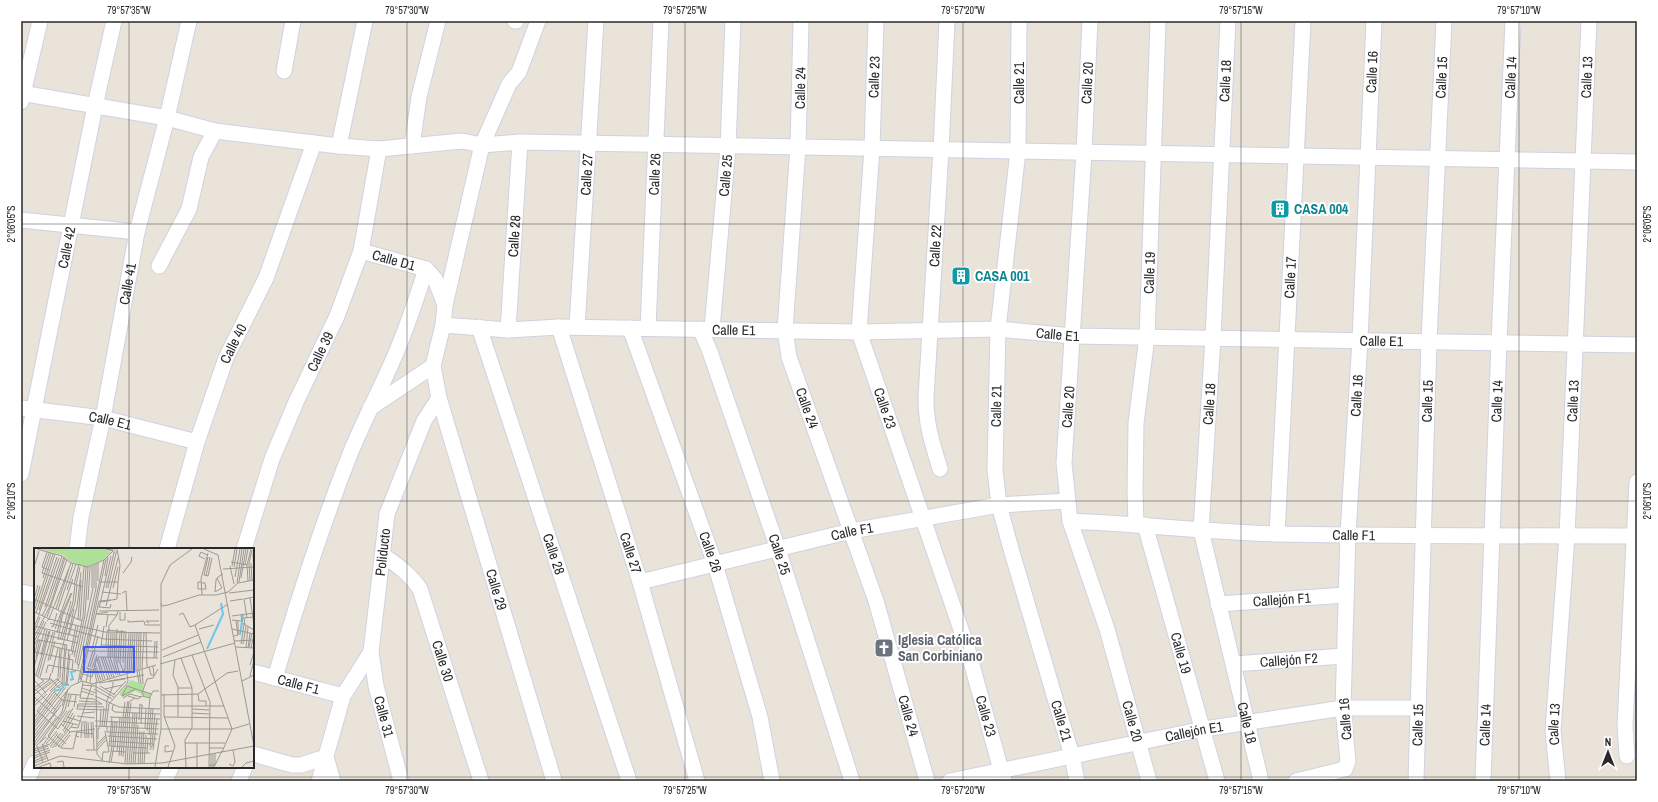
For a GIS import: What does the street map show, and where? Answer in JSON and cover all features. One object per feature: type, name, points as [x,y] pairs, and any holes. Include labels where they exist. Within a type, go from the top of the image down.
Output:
[{"type":"street","points":[[40,21],[22,96],[167,118],[215,131],[339,146],[379,149],[462,142],[482,145],[520,142],[728,147],[872,148],[1637,162]]},
{"type":"street","name":"Calle 42","points":[[21,474],[28,409],[71,225],[114,21]]},
{"type":"street","name":"Calle 41","points":[[77,548],[81,517],[103,418],[137,232],[167,118],[189,21]]},
{"type":"street","points":[[284,71],[293,21]]},
{"type":"street","points":[[339,146],[365,21]]},
{"type":"street","points":[[412,146],[419,97],[438,21]]},
{"type":"street","points":[[445,305],[482,145],[509,84],[521,67],[538,21]]},
{"type":"street","name":"Calle 27","points":[[577,327],[596,21]]},
{"type":"street","name":"Calle 26","points":[[648,328],[662,21]]},
{"type":"street","name":"Calle 25","points":[[732,21],[728,147],[706,329],[709,349],[778,549],[852,781]]},
{"type":"street","name":"Calle 24","points":[[801,21],[798,147],[786,330],[789,357],[876,601],[927,781]]},
{"type":"street","name":"Calle 23","points":[[876,21],[872,148],[859,332],[967,647],[1002,776]]},
{"type":"street","name":"Calle 22","points":[[940,469],[926,418],[926,397],[931,330],[947,21]]},
{"type":"street","name":"Calle 21","points":[[1019,21],[1018,151],[998,329],[995,470],[999,504],[1011,549],[1078,781]]},
{"type":"street","name":"Calle 20","points":[[1090,21],[1084,152],[1064,463],[1070,521],[1108,630],[1150,781]]},
{"type":"street","name":"Calle 19","points":[[1158,21],[1146,337],[1136,423],[1135,492],[1141,524],[1204,729],[1217,781]]},
{"type":"street","name":"Calle 18","points":[[1228,21],[1213,338],[1201,530],[1261,781]]},
{"type":"street","name":"Calle 17","points":[[1277,534],[1303,21]]},
{"type":"street","name":"Calle 16","points":[[1296,781],[1346,769],[1348,761],[1343,708],[1348,534],[1360,340],[1374,21]]},
{"type":"street","name":"Calle 15","points":[[1416,781],[1429,341],[1444,21]]},
{"type":"street","name":"Calle 14","points":[[1483,781],[1499,342],[1513,21]]},
{"type":"street","name":"Calle 13","points":[[1558,781],[1553,731],[1567,536],[1589,21]]},
{"type":"street","points":[[159,266],[189,209],[201,157],[215,131]]},
{"type":"street","name":"Calle 28","points":[[508,330],[520,142]]},
{"type":"street","name":"Calle 40","points":[[167,548],[197,442],[228,352],[266,278],[314,143]]},
{"type":"street","name":"Calle 39","points":[[244,548],[272,459],[296,402],[337,316],[360,251],[379,149]]},
{"type":"street","points":[[21,220],[137,232]]},
{"type":"street","name":"Calle D1","points":[[360,251],[426,269],[435,278],[445,305],[443,325]]},
{"type":"street","points":[[275,678],[314,550],[350,454],[369,409],[393,361],[407,326],[426,269]]},
{"type":"street","points":[[439,398],[433,366],[443,325],[479,327]]},
{"type":"street","name":"Calle 28","points":[[479,327],[629,781]]},
{"type":"street","name":"Calle E1","points":[[479,327],[508,330],[577,327],[859,332],[998,329],[1073,336],[1637,345]]},
{"type":"street","name":"Calle 27","points":[[559,327],[640,582],[697,781]]},
{"type":"street","name":"Calle 26","points":[[630,328],[715,564],[760,717],[772,781]]},
{"type":"street","points":[[369,409],[433,366]]},
{"type":"street","name":"Poliducto","points":[[319,781],[343,696],[370,652],[383,556],[384,525],[387,514],[424,421],[439,398]]},
{"type":"street","name":"Calle 29","points":[[439,398],[554,781]]},
{"type":"street","name":"Calle E1","points":[[28,409],[103,418],[197,442]]},
{"type":"street","points":[[1627,756],[1625,726],[1636,536],[1637,482]]},
{"type":"street","name":"Calle F1","points":[[640,582],[851,531],[999,504],[1067,501]]},
{"type":"street","name":"Calle F1","points":[[1070,521],[1141,524],[1201,530],[1277,534],[1636,536]]},
{"type":"street","name":"Calle 30","points":[[383,556],[403,569],[414,580],[420,589],[481,781]]},
{"type":"street","points":[[21,592],[34,595]]},
{"type":"street","name":"Callejón F1","points":[[1218,604],[1346,595]]},
{"type":"street","name":"Calle 31","points":[[370,652],[376,686],[401,781]]},
{"type":"street","name":"Callejón F2","points":[[1233,664],[1344,656]]},
{"type":"street","name":"Calle F1","points":[[254,672],[343,696]]},
{"type":"street","name":"Callejón E1","points":[[950,781],[1002,776],[1072,756],[1204,729],[1343,708],[1418,708]]},
{"type":"street","points":[[254,754],[292,765],[302,765],[326,757],[333,781]]},
{"type":"street","points":[[27,781],[34,765]]},
{"type":"street","points":[[165,781],[170,768]]},
{"type":"street","points":[[239,781],[245,768]]},
{"type":"place","name":"CASA 004","points":[[1280,209]]},
{"type":"place","name":"CASA 001","points":[[961,276]]},
{"type":"place","name":"Iglesia Católica San Corbiniano","points":[[884,648]]}]
